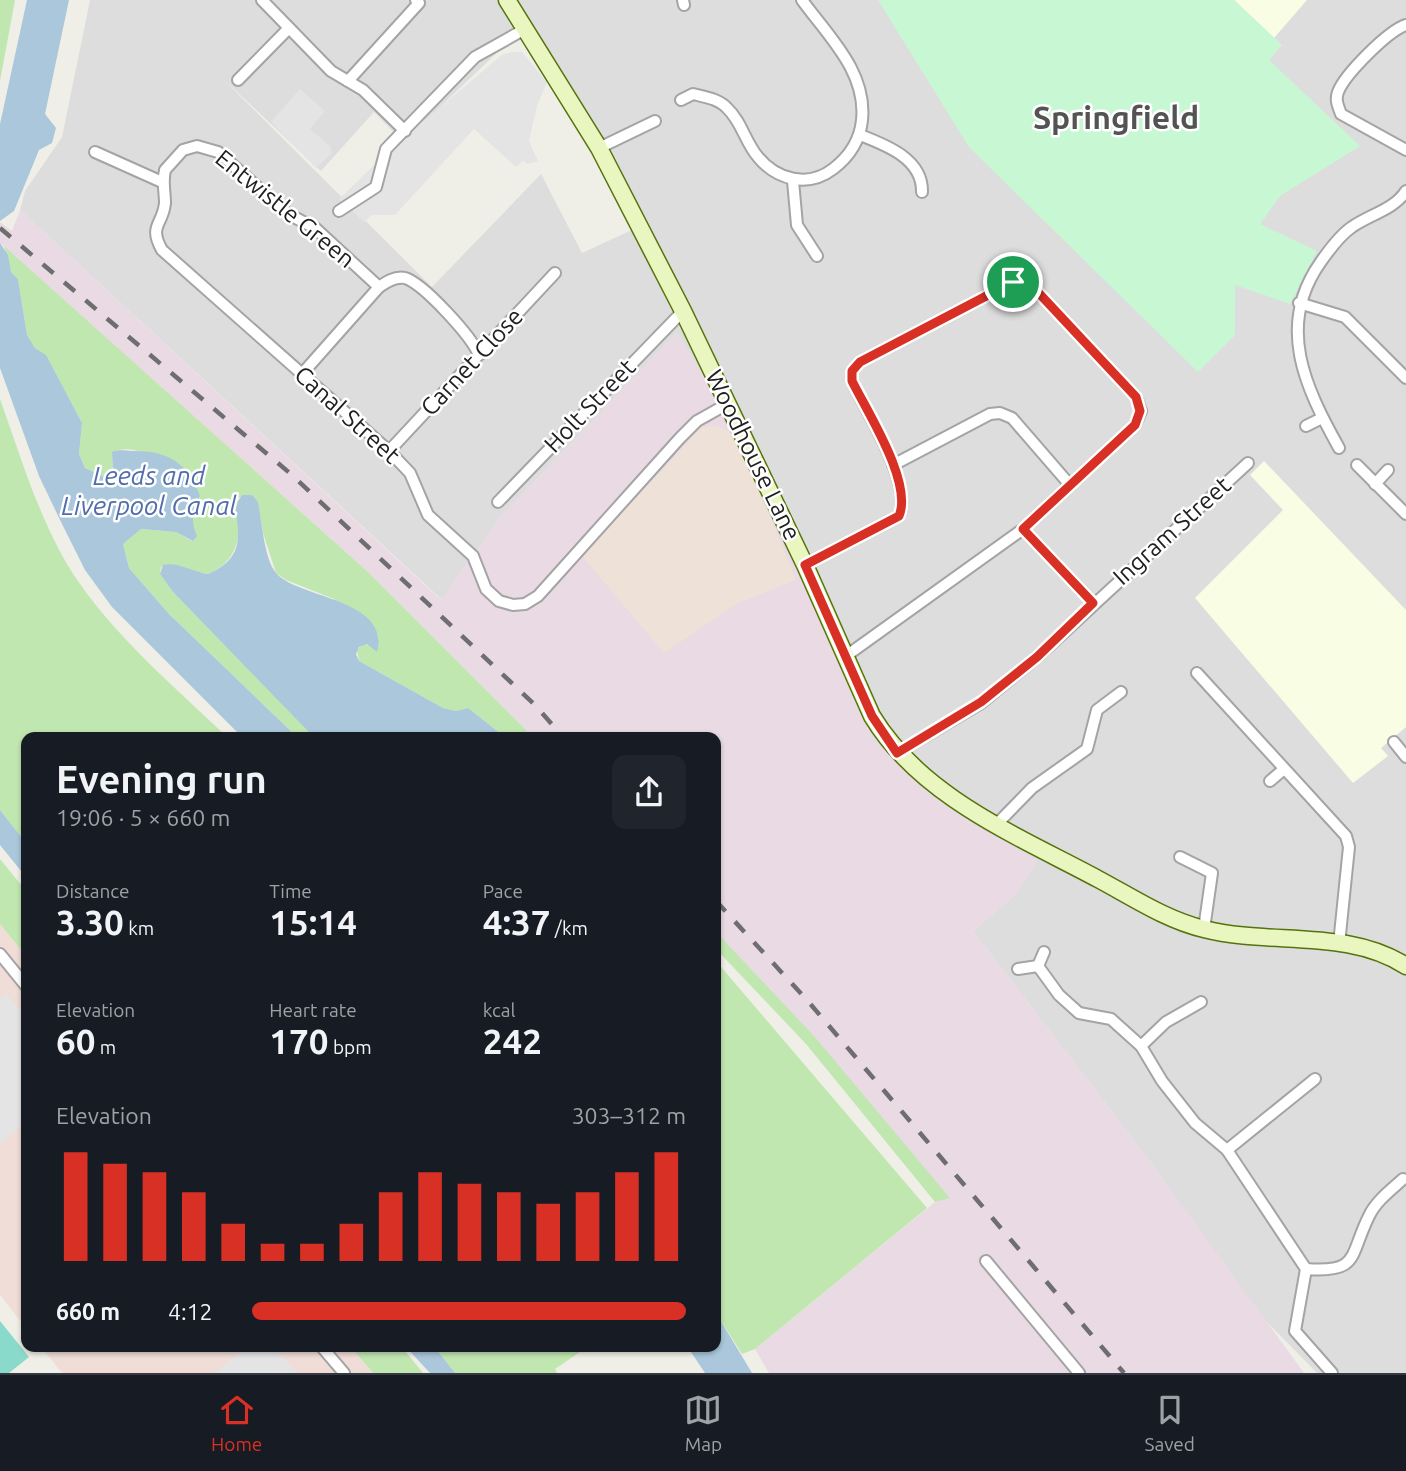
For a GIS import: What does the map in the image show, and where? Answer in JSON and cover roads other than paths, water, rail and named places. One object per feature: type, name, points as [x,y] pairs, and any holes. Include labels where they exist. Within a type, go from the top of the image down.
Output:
[{"type":"main road","name":"Woodhouse Lane","points":[[507,0],[599,148],[729,403],[872,716],[897,753],[920,773],[996,825],[1166,915],[1204,929],[1339,944],[1380,952],[1406,966]]},
{"type":"street","points":[[262,0],[331,71],[363,90],[405,131]]},
{"type":"street","points":[[348,81],[419,3],[416,0]]},
{"type":"street","points":[[681,100],[693,94],[726,106],[738,121],[757,157],[771,170],[793,181],[829,172],[844,160],[860,135],[861,86],[849,64],[802,0]]},
{"type":"street","points":[[1406,25],[1374,48],[1338,91],[1337,102],[1341,114],[1406,150]]},
{"type":"street","points":[[238,80],[289,28]]},
{"type":"street","points":[[339,211],[376,187],[386,149],[475,57],[525,29]]},
{"type":"street","points":[[691,82],[693,94]]},
{"type":"street","points":[[599,148],[655,121]]},
{"type":"street","points":[[860,135],[895,150],[906,158],[925,183]]},
{"type":"street","name":"Entwistle Green","points":[[162,182],[165,170],[183,150],[197,146],[218,152],[288,214],[316,229],[379,287]]},
{"type":"street","points":[[95,152],[162,182]]},
{"type":"street","points":[[793,181],[797,225],[817,256]]},
{"type":"street","name":"Canal Street","points":[[162,182],[164,204],[156,224],[155,238],[162,250],[389,451],[410,473],[428,515],[473,556],[486,589],[499,601],[513,605],[525,604],[538,596],[688,429],[729,403]]},
{"type":"street","points":[[1339,448],[1322,418],[1299,357],[1299,303],[1307,282],[1328,251],[1351,227],[1405,195]]},
{"type":"street","name":"Carnet Close","points":[[389,451],[555,273]]},
{"type":"street","points":[[302,374],[379,287],[390,279],[403,278],[418,287],[474,341],[478,355]]},
{"type":"street","points":[[805,565],[899,516],[904,504],[893,465],[852,381],[852,371],[860,362],[1013,282],[1026,282],[1136,397],[1140,411],[1135,425],[1023,529],[846,656]]},
{"type":"street","points":[[1299,303],[1345,317],[1396,360],[1406,378]]},
{"type":"street","name":"Holt Street","points":[[498,502],[683,311]]},
{"type":"street","points":[[893,465],[990,414],[1000,413],[1012,418],[1070,485]]},
{"type":"street","points":[[1306,426],[1322,418]]},
{"type":"street","name":"Ingram Street","points":[[897,753],[981,702],[1037,657],[1248,463]]},
{"type":"street","points":[[1357,465],[1406,514]]},
{"type":"street","points":[[1375,484],[1388,470]]},
{"type":"street","points":[[1023,529],[1093,603]]},
{"type":"street","points":[[1197,673],[1348,839],[1339,944]]},
{"type":"street","points":[[996,825],[1032,788],[1087,749],[1097,710],[1121,692]]},
{"type":"street","points":[[1394,742],[1406,757]]},
{"type":"street","points":[[1270,781],[1284,769]]},
{"type":"street","points":[[1180,857],[1212,873],[1204,929]]},
{"type":"street","points":[[1038,966],[1044,952]]},
{"type":"street","points":[[0,954],[21,980]]},
{"type":"street","points":[[1018,968],[1038,966]]},
{"type":"street","points":[[1038,966],[1059,995],[1079,1013],[1111,1019],[1141,1046],[1162,1081],[1195,1123],[1227,1150],[1306,1269],[1295,1331],[1332,1373]]},
{"type":"street","points":[[1141,1046],[1166,1022],[1201,1002]]},
{"type":"street","points":[[1227,1150],[1315,1079]]},
{"type":"street","points":[[1306,1269],[1332,1271],[1347,1264],[1357,1249],[1369,1216],[1403,1179]]},
{"type":"street","points":[[986,1261],[1079,1373]]},
{"type":"street","points":[[326,1352],[344,1373]]},
{"type":"water","points":[[27,0],[69,0],[45,114],[56,128],[52,143],[39,150],[14,211],[0,221],[0,124]]},
{"type":"water","name":"Leeds and Liverpool Canal","points":[[0,243],[8,255],[11,272],[18,279],[27,335],[35,348],[46,355],[82,423],[79,454],[85,468],[109,479],[113,472],[112,452],[145,451],[176,461],[196,485],[200,496],[193,516],[197,536],[193,541],[176,532],[141,529],[123,544],[129,568],[169,614],[292,732],[237,732],[112,607],[85,570],[39,476],[0,368]]},
{"type":"water","points":[[242,495],[252,495],[258,502],[267,551],[278,575],[289,583],[358,611],[371,621],[378,635],[377,652],[367,644],[359,647],[356,654],[359,661],[443,708],[456,711],[468,708],[499,732],[309,732],[173,592],[160,574],[163,565],[168,564],[208,574],[228,562],[238,538],[235,506]]},
{"type":"water","points":[[0,810],[21,837],[21,871],[0,845]]},
{"type":"water","points":[[721,1321],[752,1373],[705,1373],[691,1352],[721,1352]]},
{"type":"water","points":[[411,1352],[439,1352],[455,1373],[430,1373]]},
{"type":"railway","points":[[0,228],[292,475],[535,705],[559,732]]},
{"type":"railway","points":[[721,906],[807,1000],[1124,1373]]},
{"type":"district","name":"Springfield","points":[[1116,118]]}]
